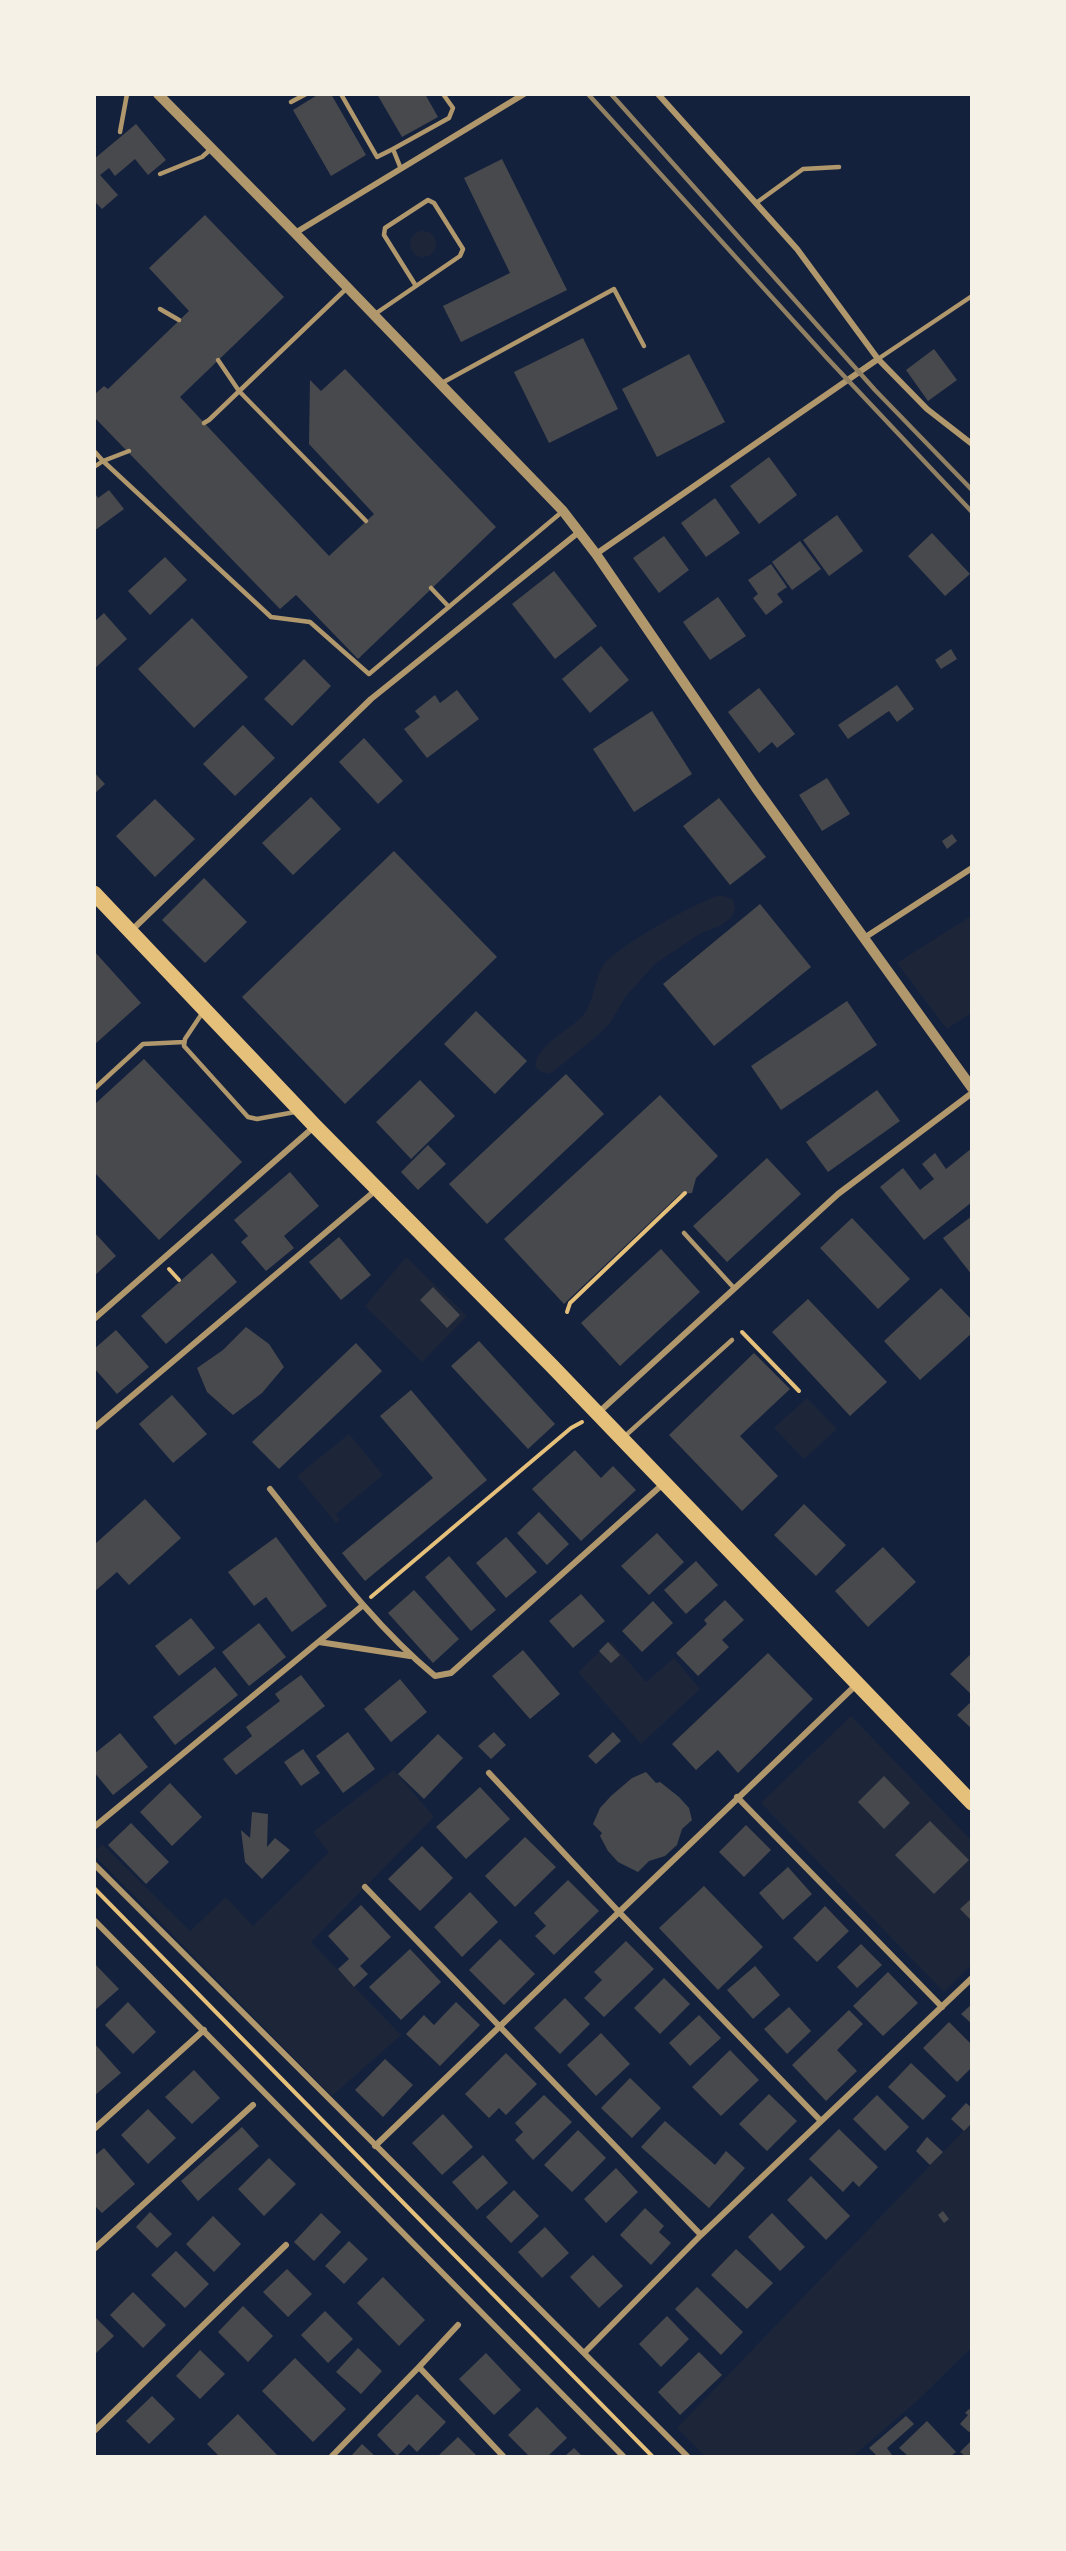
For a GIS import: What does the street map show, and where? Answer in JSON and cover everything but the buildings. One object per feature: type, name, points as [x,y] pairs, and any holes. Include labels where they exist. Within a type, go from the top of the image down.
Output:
[{"type":"main road","points":[[94,893],[206,1008],[315,1126],[597,1413],[972,1803]]},
{"type":"street","points":[[158,94],[211,150],[296,233],[563,512],[596,554],[756,788],[972,1088]]},
{"type":"street","points":[[296,233],[524,94]]},
{"type":"street","points":[[657,94],[798,249],[878,359],[927,409],[972,444]]},
{"type":"street","points":[[596,554],[878,359]]},
{"type":"street","points":[[132,930],[370,699],[579,532]]},
{"type":"street","points":[[864,938],[972,868]]},
{"type":"street","points":[[597,1413],[838,1194],[972,1093]]},
{"type":"street","points":[[94,1319],[315,1126]]},
{"type":"street","points":[[94,1428],[377,1188]]},
{"type":"street","points":[[270,1489],[362,1605],[410,1656],[435,1676],[451,1672],[663,1483]]},
{"type":"street","points":[[94,1827],[362,1605]]},
{"type":"street","points":[[319,1642],[410,1656]]},
{"type":"street","points":[[375,2146],[857,1684]]},
{"type":"street","points":[[489,1773],[618,1911],[821,2121]]},
{"type":"street","points":[[737,1797],[942,2007]]},
{"type":"street","points":[[94,1864],[687,2457]]},
{"type":"street","points":[[365,1887],[701,2235]]},
{"type":"street","points":[[94,1920],[623,2457]]},
{"type":"street","points":[[584,2353],[701,2235],[972,1978]]},
{"type":"street","points":[[94,2129],[204,2030]]},
{"type":"street","points":[[94,2249],[253,2105]]},
{"type":"street","points":[[94,2431],[285,2245]]},
{"type":"street","points":[[332,2457],[458,2325]]},
{"type":"street","points":[[418,2367],[503,2457]]},
{"type":"lane","points":[[120,132],[127,94]]},
{"type":"lane","points":[[291,102],[306,94]]},
{"type":"lane","points":[[341,94],[377,158],[449,118],[453,108],[443,94]]},
{"type":"lane","points":[[393,149],[401,169]]},
{"type":"lane","points":[[160,174],[202,157],[211,150]]},
{"type":"lane","points":[[756,203],[802,168],[839,167]]},
{"type":"lane","points":[[373,315],[416,286],[460,256],[463,249],[434,203],[428,200],[385,228],[384,235],[416,286]]},
{"type":"lane","points":[[204,423],[347,288]]},
{"type":"lane","points":[[440,384],[614,289],[644,346]]},
{"type":"lane","points":[[878,359],[972,296]]},
{"type":"lane","points":[[160,309],[179,320]]},
{"type":"lane","points":[[218,360],[239,391],[366,521]]},
{"type":"lane","points":[[94,467],[129,451]]},
{"type":"lane","points":[[94,452],[271,617],[310,622],[369,674],[563,512]]},
{"type":"lane","points":[[431,588],[449,606]]},
{"type":"lane","points":[[206,1008],[184,1042],[184,1046],[248,1117],[257,1119],[301,1110]]},
{"type":"lane","points":[[94,1089],[143,1044],[184,1042]]},
{"type":"lane","points":[[684,1233],[734,1288]]},
{"type":"lane","points":[[621,1440],[732,1340]]},
{"type":"path","points":[[567,1312],[570,1303],[685,1193]]},
{"type":"path","points":[[742,1331],[799,1391]]},
{"type":"path","points":[[362,1605],[571,1428],[597,1413]]},
{"type":"path","points":[[94,1888],[652,2457]]},
{"type":"shaded area","points":[[423,231],[432,235],[436,244],[432,253],[423,257],[414,253],[410,244],[414,235]]},
{"type":"shaded area","points":[[720,895],[733,899],[735,909],[731,918],[720,926],[701,933],[655,964],[626,996],[610,1023],[550,1074],[540,1071],[535,1066],[537,1058],[548,1044],[584,1014],[605,963],[627,945],[660,924]]},
{"type":"shaded area","points":[[971,916],[971,1013],[947,1029],[897,963]]},
{"type":"shaded area","points":[[406,1257],[467,1316],[422,1362],[365,1306]],"holes":[[[433,1287],[460,1314],[447,1328],[420,1300]]]},
{"type":"shaded area","points":[[807,1398],[837,1429],[804,1459],[774,1428]]},
{"type":"shaded area","points":[[349,1434],[383,1475],[336,1514],[340,1520],[336,1523],[297,1476]]},
{"type":"shaded area","points":[[611,1641],[646,1682],[674,1658],[700,1689],[641,1744],[578,1672]]},
{"type":"shaded area","points":[[851,1716],[971,1840],[971,1965],[944,1992],[761,1803]]},
{"type":"shaded area","points":[[394,1770],[434,1817],[311,1942],[401,2035],[332,2096],[95,1856],[95,1851],[102,1844],[190,1931],[226,1897],[253,1926],[329,1852],[313,1832]]},
{"type":"shaded area","points":[[971,2123],[971,2348],[917,2401],[853,2456],[705,2456],[677,2428]]},
{"type":"railway","points":[[588,94],[827,358],[972,512]]},
{"type":"railway","points":[[611,94],[875,390],[972,490]]}]
